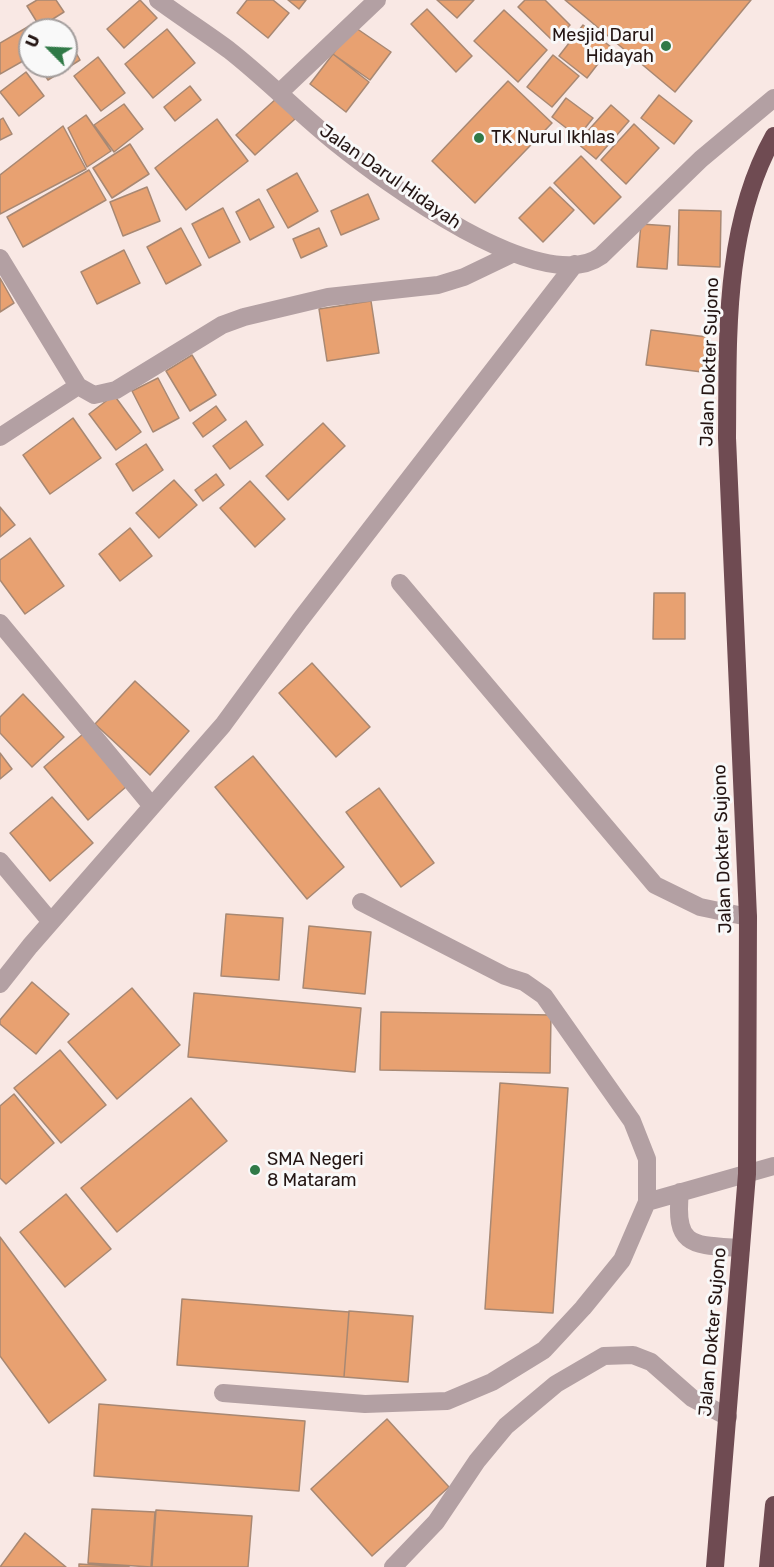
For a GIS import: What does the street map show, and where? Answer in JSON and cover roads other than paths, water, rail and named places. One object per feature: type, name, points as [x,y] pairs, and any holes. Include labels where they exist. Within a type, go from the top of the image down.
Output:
[{"type":"highway","name":"Jalan Dokter Sujono","points":[[715,1567],[747,1174],[748,917],[727,438],[727,363],[730,294],[743,213],[763,156],[774,136]]},
{"type":"highway","points":[[768,1567],[774,1505]]},
{"type":"street","name":"Jalan Darul Hidayah","points":[[158,0],[229,50],[336,143],[415,200],[478,238],[512,254],[560,265],[589,263],[601,255],[701,159],[774,98]]},
{"type":"street","points":[[279,93],[377,0]]},
{"type":"street","points":[[0,258],[78,386],[94,395],[116,390],[222,325],[244,317],[328,297],[438,285],[464,277],[512,254]]},
{"type":"street","points":[[0,984],[51,922],[223,725],[300,620],[575,264]]},
{"type":"street","points":[[0,437],[78,386]]},
{"type":"street","points":[[400,583],[655,885],[700,907],[748,917]]},
{"type":"street","points":[[0,622],[151,806]]},
{"type":"street","points":[[0,861],[51,922]]},
{"type":"street","points":[[223,1393],[365,1404],[447,1401],[492,1382],[544,1350],[583,1308],[622,1260],[647,1202],[647,1158],[632,1121],[544,996],[524,982],[505,976],[361,902]]},
{"type":"street","points":[[647,1202],[774,1166]]},
{"type":"street","points":[[680,1192],[678,1215],[680,1230],[690,1240],[704,1245],[741,1248]]},
{"type":"street","points":[[393,1567],[436,1522],[477,1461],[506,1426],[556,1384],[604,1356],[633,1355],[651,1362],[692,1398],[728,1417]]},
{"type":"place","name":"Mesjid Darul Hidayah","points":[[666,46]]},
{"type":"place","name":"TK Nurul Ikhlas","points":[[479,138]]},
{"type":"place","name":"SMA Negeri 8 Mataram","points":[[255,1170]]}]
